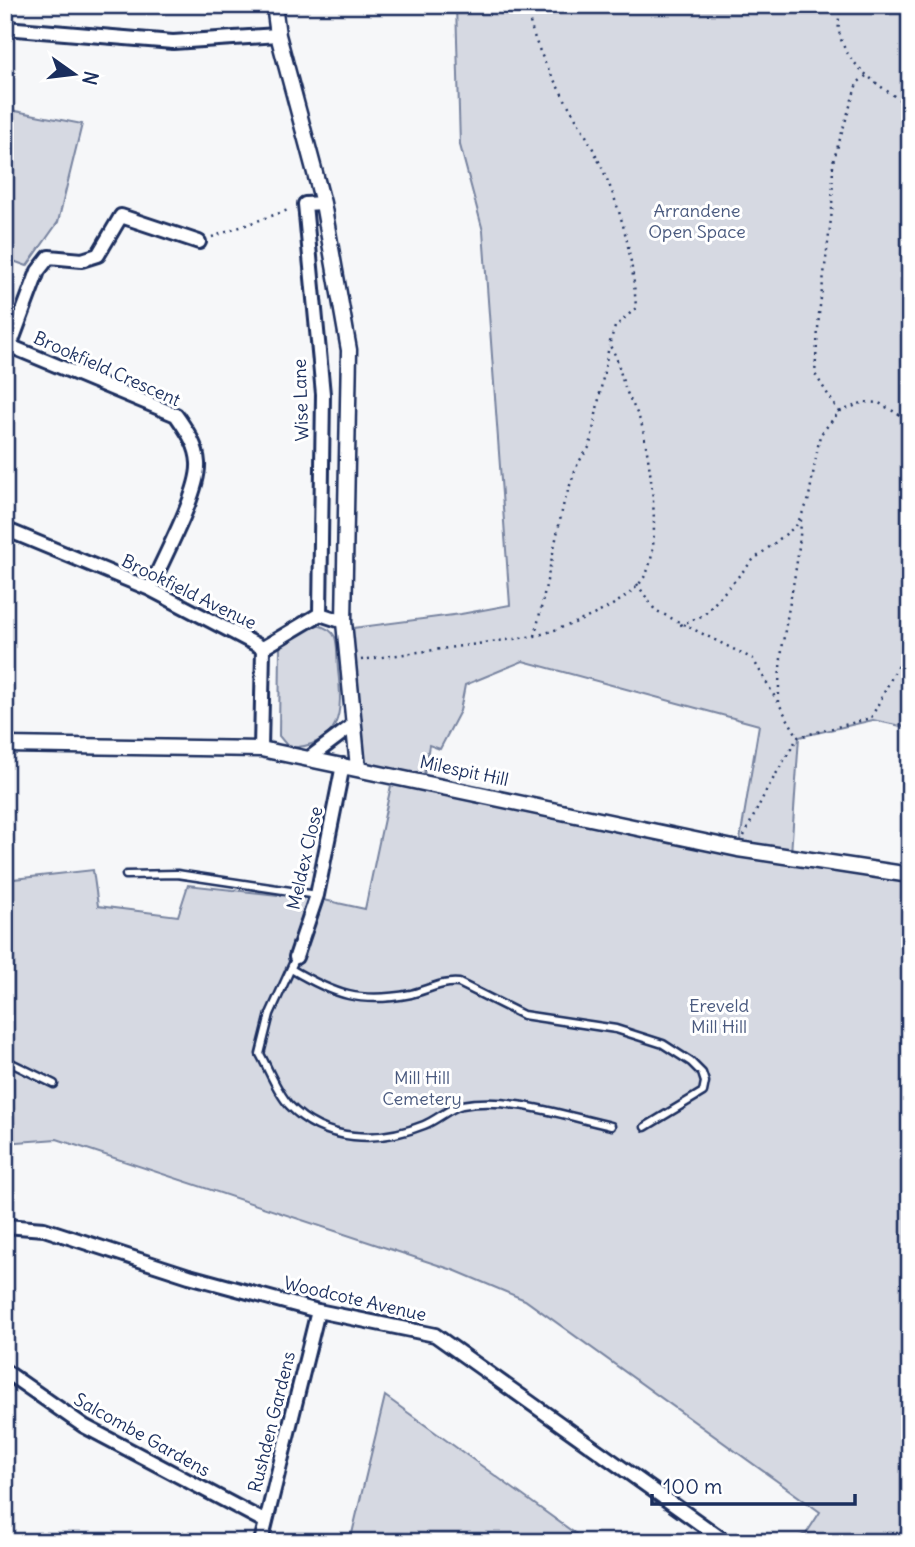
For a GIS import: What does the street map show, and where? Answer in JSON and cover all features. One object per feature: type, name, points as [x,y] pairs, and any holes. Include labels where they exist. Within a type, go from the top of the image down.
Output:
[{"type":"street","points":[[274,5],[278,35],[323,203],[349,350],[344,622],[358,768]]},
{"type":"street","points":[[5,28],[173,42],[278,35]]},
{"type":"street","points":[[305,204],[323,203]]},
{"type":"street","name":"Wise Lane","points":[[305,204],[323,394],[320,614]]},
{"type":"street","points":[[8,345],[38,271],[49,257],[82,260],[98,255],[121,216],[199,242]]},
{"type":"street","name":"Brookfield Crescent","points":[[8,345],[176,415],[193,440],[198,464],[195,487],[150,589]]},
{"type":"street","name":"Brookfield Avenue","points":[[5,529],[150,589],[263,648],[261,749]]},
{"type":"street","points":[[263,648],[320,614],[344,622]]},
{"type":"street","points":[[308,759],[353,725]]},
{"type":"street","name":"Milespit Hill","points":[[5,745],[261,749],[738,849],[910,875]]},
{"type":"street","name":"Meldex Close","points":[[293,963],[317,895],[343,765]]},
{"type":"street","name":"Woodcote Avenue","points":[[5,1226],[44,1229],[189,1276],[318,1311],[435,1335],[726,1542]]},
{"type":"street","name":"Rushden Gardens","points":[[261,1542],[318,1311]]},
{"type":"street","name":"Salcombe Gardens","points":[[5,1371],[84,1426],[266,1522]]},
{"type":"lane","points":[[126,875],[177,874],[317,895]]},
{"type":"lane","points":[[611,1126],[498,1104],[461,1105],[424,1125],[382,1138],[340,1135],[317,1125],[289,1105],[260,1054],[270,1014],[293,963],[320,986],[362,999],[410,994],[451,982],[459,983],[523,1015],[590,1023],[663,1044],[691,1062],[702,1073],[705,1082],[703,1092],[645,1127]]},
{"type":"lane","points":[[5,1060],[54,1084]]},
{"type":"path","points":[[527,5],[529,20],[552,77],[595,154],[630,243],[636,308],[615,327],[609,345],[590,446],[578,463],[564,502],[535,636]]},
{"type":"path","points":[[842,5],[837,19],[846,54],[866,76],[910,107]]},
{"type":"path","points":[[839,412],[816,374],[819,314],[832,211],[833,162],[857,83],[866,76]]},
{"type":"path","points":[[199,242],[305,204]]},
{"type":"path","points":[[347,661],[535,636],[593,615],[637,584],[646,573],[650,550],[654,512],[651,482],[643,428],[625,388],[616,354],[609,345]]},
{"type":"path","points":[[779,704],[780,647],[800,551],[802,519],[813,480],[820,435],[847,406],[864,402],[879,403],[910,422]]},
{"type":"path","points":[[680,625],[705,615],[753,560],[802,519]]},
{"type":"path","points":[[637,584],[655,610],[680,625],[707,634],[753,659],[798,737]]},
{"type":"path","points":[[738,849],[766,791],[798,737],[871,718],[910,642]]},
{"type":"path","points":[[904,654],[910,654]]},
{"type":"green space","points":[[456,5],[910,5],[910,728],[873,720],[799,737],[791,854],[739,846],[759,725],[523,661],[465,685],[460,711],[440,749],[429,745],[423,781],[738,849],[910,875],[910,1542],[786,1542],[806,1534],[820,1512],[525,1300],[456,1271],[57,1139],[5,1143],[5,880],[93,870],[98,906],[178,916],[188,885],[324,900],[365,909],[393,776],[359,768],[345,629],[510,605],[483,231],[460,145]]},
{"type":"green space","points":[[5,109],[82,124],[58,222],[27,266],[5,258]]},
{"type":"green space","points":[[317,625],[330,631],[336,641],[340,686],[339,713],[329,733],[320,741],[289,748],[279,736],[280,647],[296,630]]},
{"type":"green space","points":[[385,1396],[587,1542],[350,1542]]},
{"type":"park label","name":"Arrandene Open Space","points":[[697,221]]},
{"type":"park label","name":"Ereveld Mill Hill","points":[[719,1016]]},
{"type":"park label","name":"Mill Hill Cemetery","points":[[422,1088]]}]
